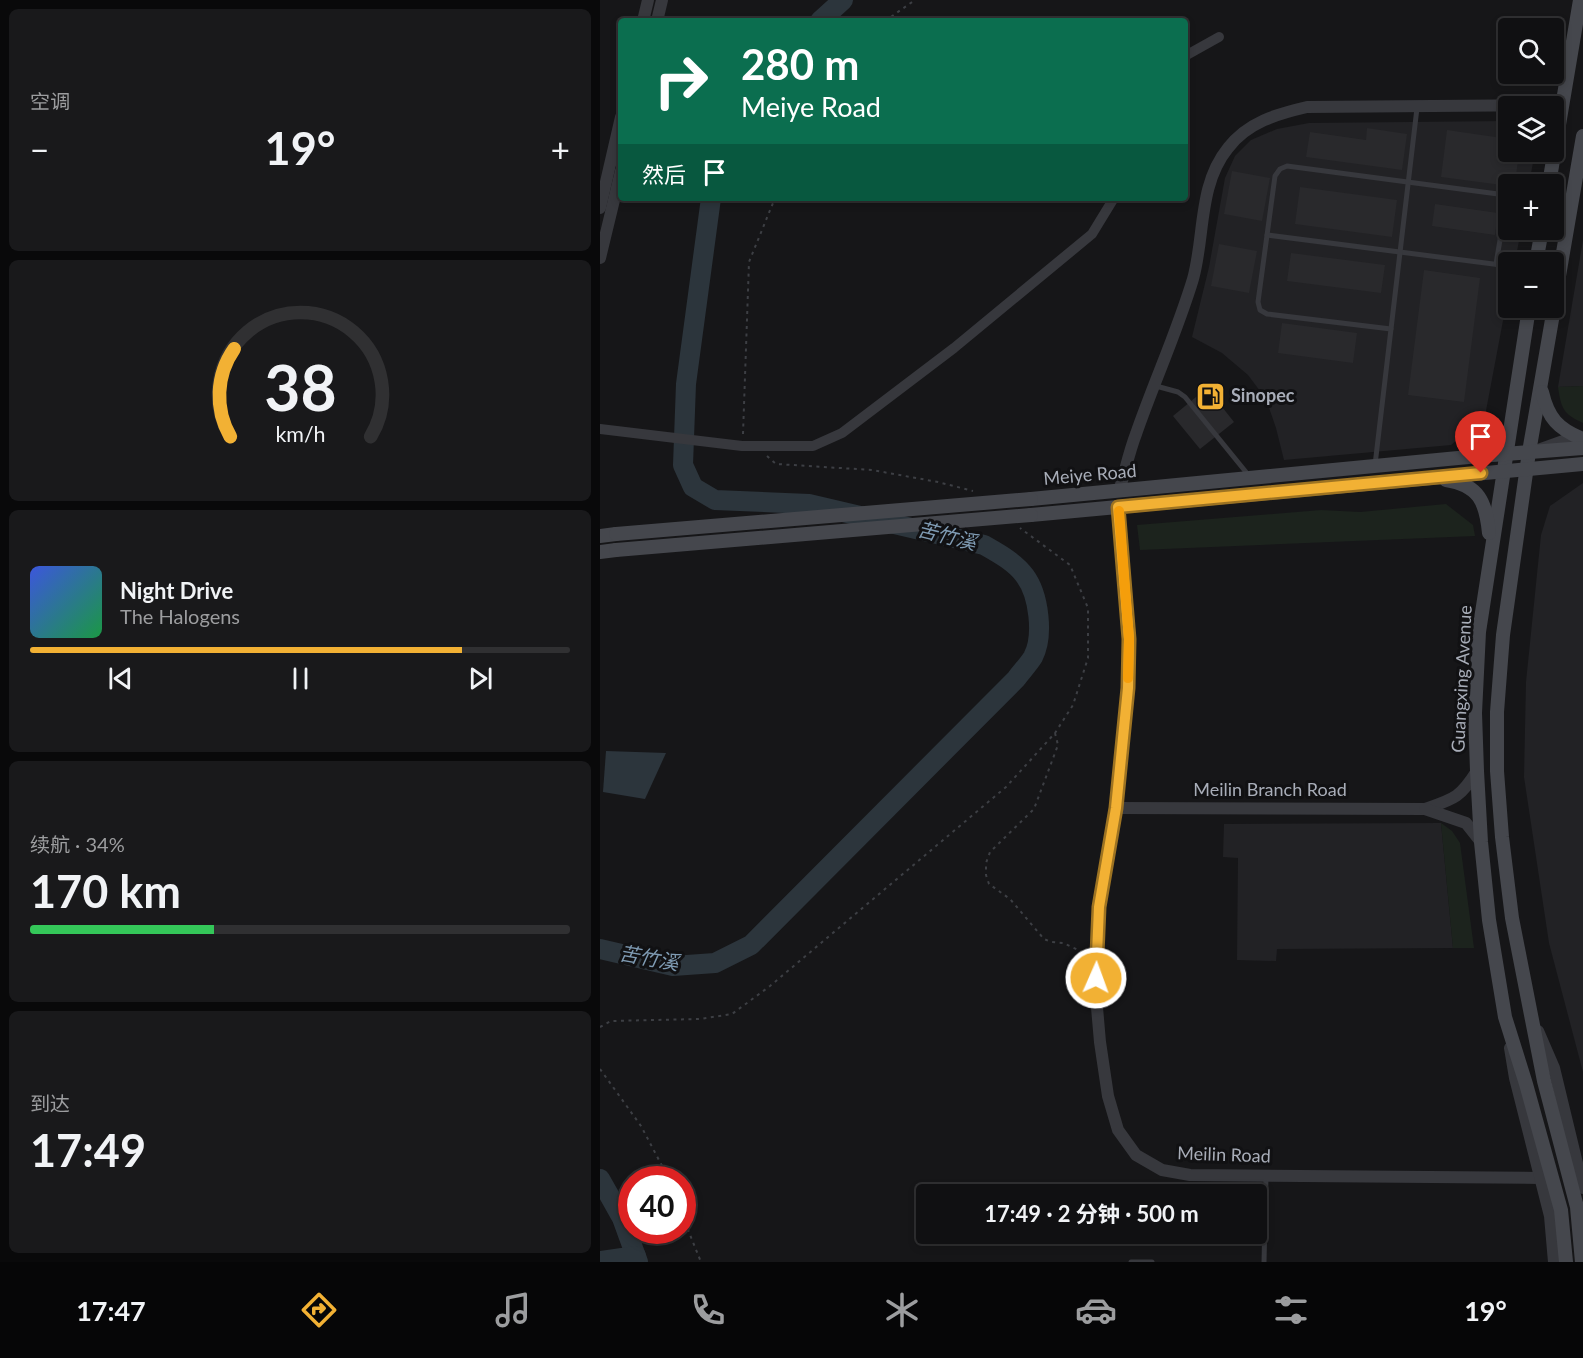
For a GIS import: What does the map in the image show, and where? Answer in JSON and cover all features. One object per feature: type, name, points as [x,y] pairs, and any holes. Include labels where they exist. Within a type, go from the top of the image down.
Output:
[{"type":"main road","points":[[1564,96],[1580,0]]},
{"type":"main road","name":"Guangxing Avenue","points":[[1563,252],[1583,136]]},
{"type":"main road","name":"Guangxing Avenue","points":[[1527,318],[1479,632],[1475,713],[1477,771],[1489,920],[1505,1017],[1561,1210],[1566,1262]]},
{"type":"main road","name":"Guangxing Avenue","points":[[1552,318],[1529,452],[1503,635],[1497,712],[1497,771],[1512,918],[1544,1082],[1577,1207],[1582,1262]]},
{"type":"main road","points":[[1540,385],[1545,407],[1550,416],[1557,424],[1580,436]]},
{"type":"main road","name":"Meiye Road","points":[[600,536],[1583,448]]},
{"type":"main road","name":"Meiye Road","points":[[600,552],[1583,464]]},
{"type":"main road","points":[[1420,478],[1449,480],[1479,495],[1486,512],[1491,550],[1499,544],[1504,544],[1512,550],[1514,559]]},
{"type":"street","points":[[644,18],[648,0]]},
{"type":"street","points":[[658,18],[662,0]]},
{"type":"street","points":[[1188,54],[1219,37]]},
{"type":"street","points":[[1119,491],[1135,435],[1176,332],[1193,276],[1206,198],[1214,169],[1228,147],[1247,130],[1274,114],[1307,107],[1498,105]]},
{"type":"street","points":[[600,208],[618,130]]},
{"type":"street","points":[[600,258],[618,183]]},
{"type":"street","points":[[600,429],[742,446],[813,446],[842,433],[954,348],[1092,234],[1112,201]]},
{"type":"street","points":[[1529,452],[1580,436]]},
{"type":"street","name":"Meilin Road","points":[[1118,507],[1129,639],[1128,688],[1116,808],[1099,907],[1096,996],[1107,1096],[1118,1130],[1136,1155],[1162,1170],[1190,1175],[1541,1178]]},
{"type":"street","points":[[1425,808],[1458,796],[1477,771]]},
{"type":"street","name":"Meilin Branch Road","points":[[1116,808],[1425,808]]},
{"type":"street","points":[[1425,808],[1466,823],[1481,842]]},
{"type":"street","name":"Guangxing Avenue","points":[[1529,1011],[1554,1068],[1583,1188]]},
{"type":"street","name":"Guangxing Avenue","points":[[1505,1017],[1515,1078],[1550,1216],[1554,1262]]},
{"type":"lane","points":[[1375,466],[1417,106]]},
{"type":"lane","points":[[1267,235],[1496,264],[1506,204],[1504,198],[1498,194],[1287,166],[1280,169],[1275,176],[1267,235],[1258,302],[1260,310],[1267,314],[1391,329]]},
{"type":"lane","points":[[1154,386],[1170,389],[1185,398],[1251,478]]},
{"type":"lane","points":[[1264,1262],[1266,1176]]},
{"type":"lane","points":[[1131,1262],[1152,1262]]},
{"type":"path","points":[[889,18],[915,0]]},
{"type":"path","points":[[742,446],[749,262],[774,201]]},
{"type":"path","points":[[768,447],[767,458],[776,464],[872,470],[971,489],[980,496]]},
{"type":"path","points":[[600,1027],[611,1021],[700,1019],[732,1014],[770,986],[1006,787],[1055,733],[1073,705],[1089,658],[1088,608],[1070,565],[1014,523]]},
{"type":"path","points":[[1055,733],[1058,745],[1034,809],[990,852],[986,863],[986,875],[989,884],[1011,899],[1044,939],[1051,942],[1063,942],[1097,959]]},
{"type":"path","points":[[600,1069],[641,1126],[662,1166]]},
{"type":"path","points":[[694,1244],[701,1262]]},
{"type":"shaded area","points":[[1498,121],[1498,162],[1533,162],[1531,174],[1498,174],[1498,240],[1519,240],[1517,252],[1498,252],[1498,318],[1504,318],[1485,416],[1451,445],[1284,460],[1266,399],[1248,375],[1222,353],[1192,337],[1209,267],[1225,178],[1235,156],[1251,140],[1277,129],[1309,123]]},
{"type":"shaded area","points":[[1583,240],[1583,386],[1558,387]]},
{"type":"shaded area","points":[[1583,386],[1583,423],[1571,417],[1564,410],[1558,387]]},
{"type":"shaded area","points":[[1583,483],[1583,1072],[1549,943],[1524,777],[1526,682],[1541,535],[1550,506]]},
{"type":"shaded area","points":[[1446,504],[1473,525],[1475,536],[1140,550],[1137,525],[1321,510],[1360,512]]},
{"type":"shaded area","points":[[606,751],[666,753],[645,799],[603,792]]},
{"type":"shaded area","points":[[1441,823],[1453,948],[1277,949],[1276,961],[1237,960],[1238,858],[1223,857],[1224,824]]},
{"type":"shaded area","points":[[1441,823],[1452,831],[1460,843],[1474,948],[1453,948]]},
{"type":"building","points":[[1367,128],[1407,134],[1402,170],[1306,157],[1310,132],[1366,140]]},
{"type":"building","points":[[1447,130],[1498,137],[1498,162],[1518,162],[1516,174],[1498,174],[1498,185],[1441,177]]},
{"type":"building","points":[[1232,171],[1270,178],[1262,221],[1224,214]]},
{"type":"building","points":[[1300,187],[1397,200],[1392,237],[1295,224]]},
{"type":"building","points":[[1435,204],[1498,213],[1495,235],[1432,226]]},
{"type":"building","points":[[1219,244],[1257,251],[1249,293],[1211,286]]},
{"type":"building","points":[[1291,253],[1385,265],[1381,293],[1287,281]]},
{"type":"building","points":[[1424,270],[1480,278],[1464,402],[1408,395]]},
{"type":"building","points":[[1282,323],[1357,333],[1353,363],[1278,353]]},
{"type":"building","points":[[1207,388],[1234,422],[1200,449],[1173,416]]},
{"type":"waterway","name":"苦竹溪","points":[[823,18],[843,0]]},
{"type":"waterway","name":"苦竹溪","points":[[600,949],[673,966],[715,963],[751,945],[1016,679],[1033,657],[1038,638],[1037,604],[1030,584],[1016,566],[984,545],[809,504],[715,500],[693,487],[683,465],[686,384],[711,201]]},
{"type":"waterway","name":"苦竹溪","points":[[600,1179],[622,1218],[638,1262]]},
{"type":"waterway","points":[[600,1261],[636,1256]]},
{"type":"slow traffic","points":[[1119,511],[1129,639],[1128,678]]},
{"type":"place","name":"Sinopec","points":[[1210,396]]},
{"type":"route","points":[[1096,978],[1099,907],[1116,808],[1128,688],[1129,639],[1118,507],[1481,473]]}]
